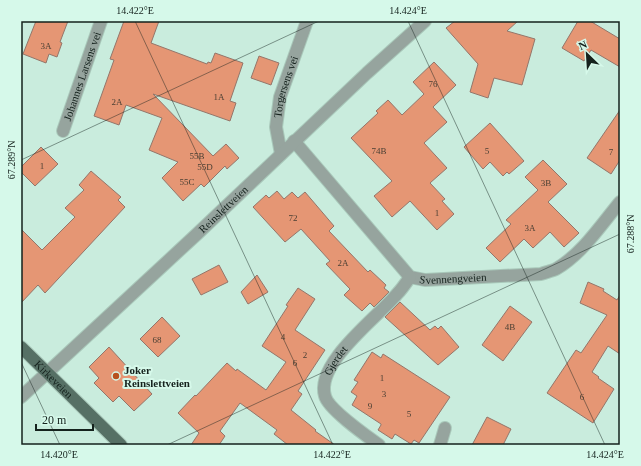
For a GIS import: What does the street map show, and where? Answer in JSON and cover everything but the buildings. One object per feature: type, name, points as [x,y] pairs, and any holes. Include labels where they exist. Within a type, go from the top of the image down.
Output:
[{"type":"main road","name":"Kirkeveien","points":[[21,347],[121,445]]},
{"type":"street","name":"Johannes Larsens vei","points":[[63,131],[101,21]]},
{"type":"street","name":"Torgersens vei","points":[[281,154],[276,128],[280,97],[307,21]]},
{"type":"street","name":"Reinslettveien","points":[[21,397],[424,21]]},
{"type":"street","name":"Svennengveien","points":[[294,141],[410,277],[425,280],[541,274],[555,270],[592,237],[620,202]]},
{"type":"street","name":"Gjerdet","points":[[379,445],[362,433],[335,409],[325,397],[325,383],[331,365],[345,346],[397,294],[410,277]]},
{"type":"street","points":[[440,445],[445,428]]},
{"type":"place","name":"Joker Reinslettveien","points":[[116,376]]}]
